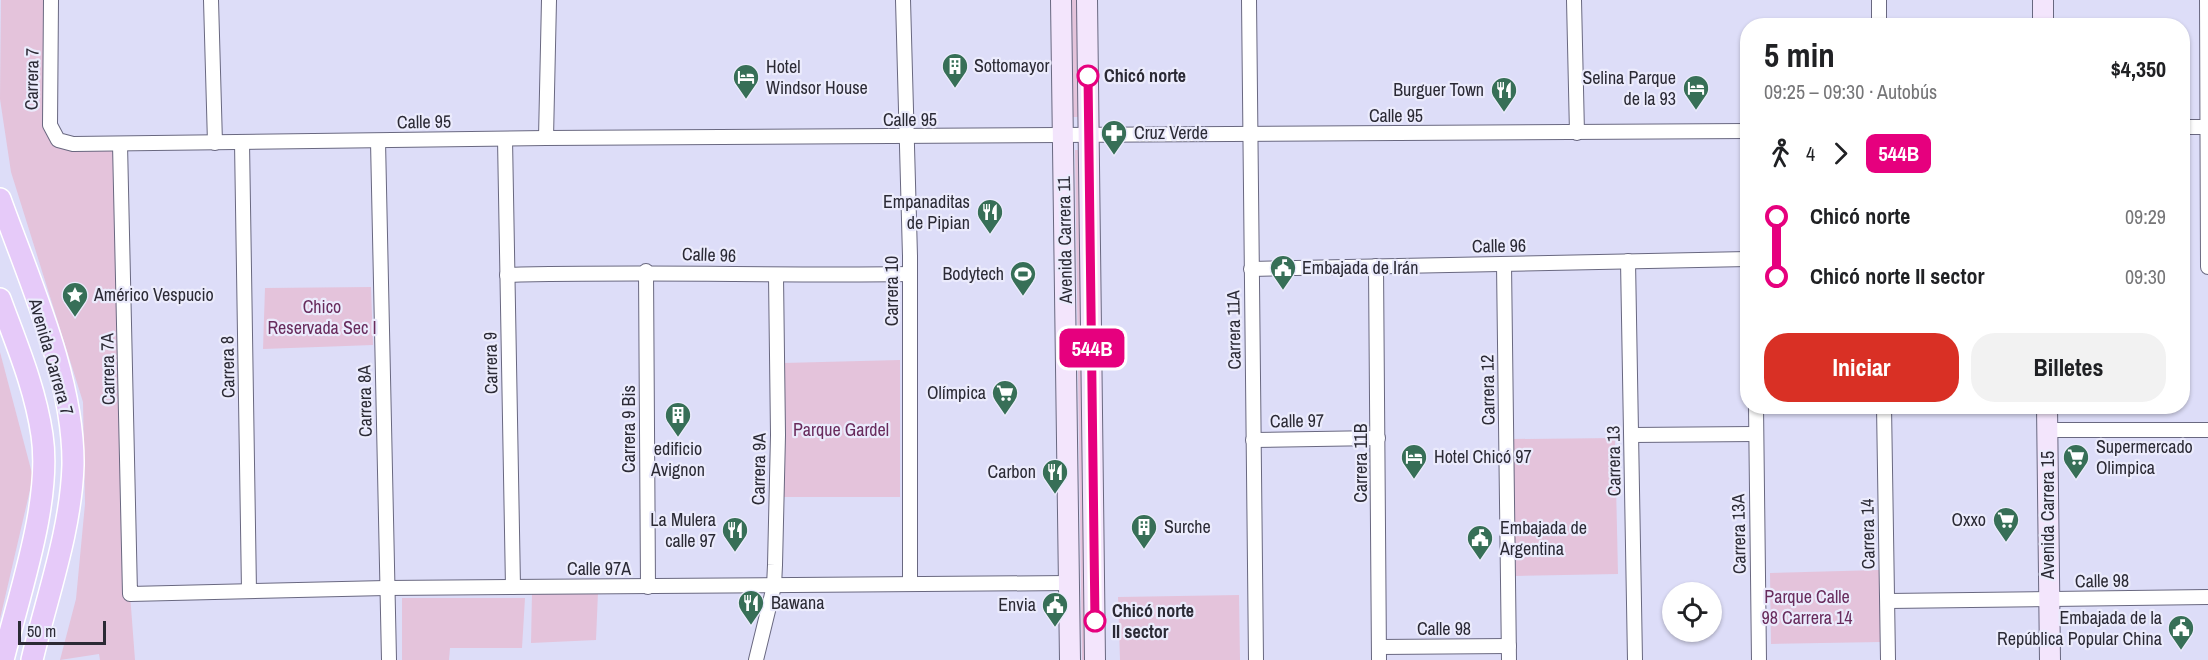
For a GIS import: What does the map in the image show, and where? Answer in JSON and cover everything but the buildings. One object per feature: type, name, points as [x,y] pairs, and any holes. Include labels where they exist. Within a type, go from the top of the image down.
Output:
[{"type":"main road","name":"Avenida Carrera 11","points":[[1061,0],[1070,660]]},
{"type":"main road","name":"Avenida Carrera 11","points":[[1087,0],[1095,660]]},
{"type":"main road","points":[[2043,0],[2043,18]]},
{"type":"main road","name":"Avenida Carrera 7","points":[[0,199],[54,356],[66,403],[72,445],[71,489],[63,539],[32,660]]},
{"type":"main road","name":"Avenida Carrera 7","points":[[0,298],[32,392],[42,435],[44,468],[30,548],[3,660]]},
{"type":"main road","name":"Avenida Carrera 15","points":[[2047,414],[2050,660]]},
{"type":"street","name":"Carrera 7","points":[[51,0],[50,125],[58,140],[73,144]]},
{"type":"street","points":[[211,0],[215,142]]},
{"type":"street","points":[[546,138],[549,0]]},
{"type":"street","name":"Carrera 10","points":[[903,0],[910,274],[910,582]]},
{"type":"street","name":"Carrera 11A","points":[[1249,0],[1256,660]]},
{"type":"street","points":[[1574,0],[1577,133]]},
{"type":"street","points":[[1879,0],[1879,18]]},
{"type":"street","points":[[2207,0],[2208,267]]},
{"type":"street","points":[[2190,127],[2207,127]]},
{"type":"street","name":"Calle 95","points":[[73,144],[546,138],[1088,137],[1740,131]]},
{"type":"street","name":"Carrera 9","points":[[505,139],[513,587]]},
{"type":"street","name":"Carrera 8A","points":[[378,141],[389,660]]},
{"type":"street","name":"Carrera 8","points":[[242,142],[249,591]]},
{"type":"street","name":"Carrera 7A","points":[[120,144],[130,594]]},
{"type":"street","name":"Calle 96","points":[[1251,269],[1740,259]]},
{"type":"street","name":"Carrera 13","points":[[1628,261],[1635,660]]},
{"type":"street","name":"Carrera 12","points":[[1504,264],[1509,653]]},
{"type":"street","name":"Carrera 11B","points":[[1376,266],[1379,654]]},
{"type":"street","name":"Calle 96","points":[[507,274],[646,271],[776,276],[910,274]]},
{"type":"street","name":"Carrera 9 Bis","points":[[646,271],[648,587]]},
{"type":"street","name":"Carrera 9A","points":[[756,660],[774,586],[778,435],[776,276]]},
{"type":"street","name":"Carrera 13A","points":[[1756,414],[1759,660]]},
{"type":"street","name":"Carrera 14","points":[[1884,414],[1888,660]]},
{"type":"street","points":[[2048,430],[2208,430]]},
{"type":"street","points":[[1632,435],[1755,434]]},
{"type":"street","name":"Calle 97","points":[[1253,440],[1378,438]]},
{"type":"street","name":"Calle 97A","points":[[130,594],[386,588],[774,586],[910,582],[1069,583]]},
{"type":"street","name":"Calle 98","points":[[1888,602],[2208,597]]},
{"type":"street","name":"Calle 98","points":[[1379,654],[1509,653]]},
{"type":"green space","points":[[1,0],[51,0],[49,114],[58,140],[120,144],[130,594],[135,660],[100,660],[99,654],[60,660],[76,599],[85,504],[83,402],[11,172],[0,99]]},
{"type":"green space","points":[[1072,0],[1083,0],[1084,117],[1073,117]]},
{"type":"green space","points":[[1075,150],[1085,150],[1092,660],[1082,660]]},
{"type":"green space","name":"Chico Reservada Sec I","points":[[371,287],[373,345],[263,349],[265,288]]},
{"type":"green space","points":[[0,352],[33,477],[0,619]]},
{"type":"green space","name":"Parque Gardel","points":[[900,360],[900,497],[783,497],[783,363]]},
{"type":"green space","points":[[1615,438],[1618,574],[1515,576],[1512,439]]},
{"type":"green space","name":"Parque Calle 98 Carrera 14","points":[[1879,570],[1881,642],[1771,644],[1770,573]]},
{"type":"green space","points":[[598,592],[596,640],[531,643],[532,593]]},
{"type":"green space","points":[[1239,595],[1240,660],[1120,660],[1118,597]]},
{"type":"green space","points":[[402,598],[525,598],[522,648],[450,648],[449,660],[402,660]]},
{"type":"bus line","name":"544B","points":[[1088,76],[1095,621]]},
{"type":"place","name":"Chicó norte","points":[[1088,76]]},
{"type":"place","name":"Sottomayor","points":[[955,89]]},
{"type":"place","name":"Hotel Windsor House","points":[[746,100]]},
{"type":"place","name":"Selina Parque de la 93","points":[[1696,111]]},
{"type":"place","name":"Burguer Town","points":[[1504,113]]},
{"type":"place","name":"Cruz Verde","points":[[1114,156]]},
{"type":"place","name":"Empanaditas de Pipian","points":[[990,235]]},
{"type":"place","name":"Embajada de Irán","points":[[1283,291]]},
{"type":"place","name":"Bodytech","points":[[1023,297]]},
{"type":"place","name":"Américo Vespucio","points":[[75,318]]},
{"type":"place","name":"Olímpica","points":[[1005,416]]},
{"type":"place","name":"edificio Avignon","points":[[678,438]]},
{"type":"place","name":"Hotel Chicó 97","points":[[1414,480]]},
{"type":"place","name":"Supermercado Olimpica","points":[[2076,480]]},
{"type":"place","name":"Carbon","points":[[1055,495]]},
{"type":"place","name":"Oxxo","points":[[2006,543]]},
{"type":"place","name":"Surche","points":[[1144,550]]},
{"type":"place","name":"La Mulera calle 97","points":[[735,553]]},
{"type":"place","name":"Embajada de Argentina","points":[[1480,561]]},
{"type":"place","name":"Chicó norte II sector","points":[[1095,621]]},
{"type":"place","name":"Bawana","points":[[751,626]]},
{"type":"place","name":"Envia","points":[[1055,628]]},
{"type":"place","name":"Embajada de la República Popular China","points":[[2181,651]]}]
